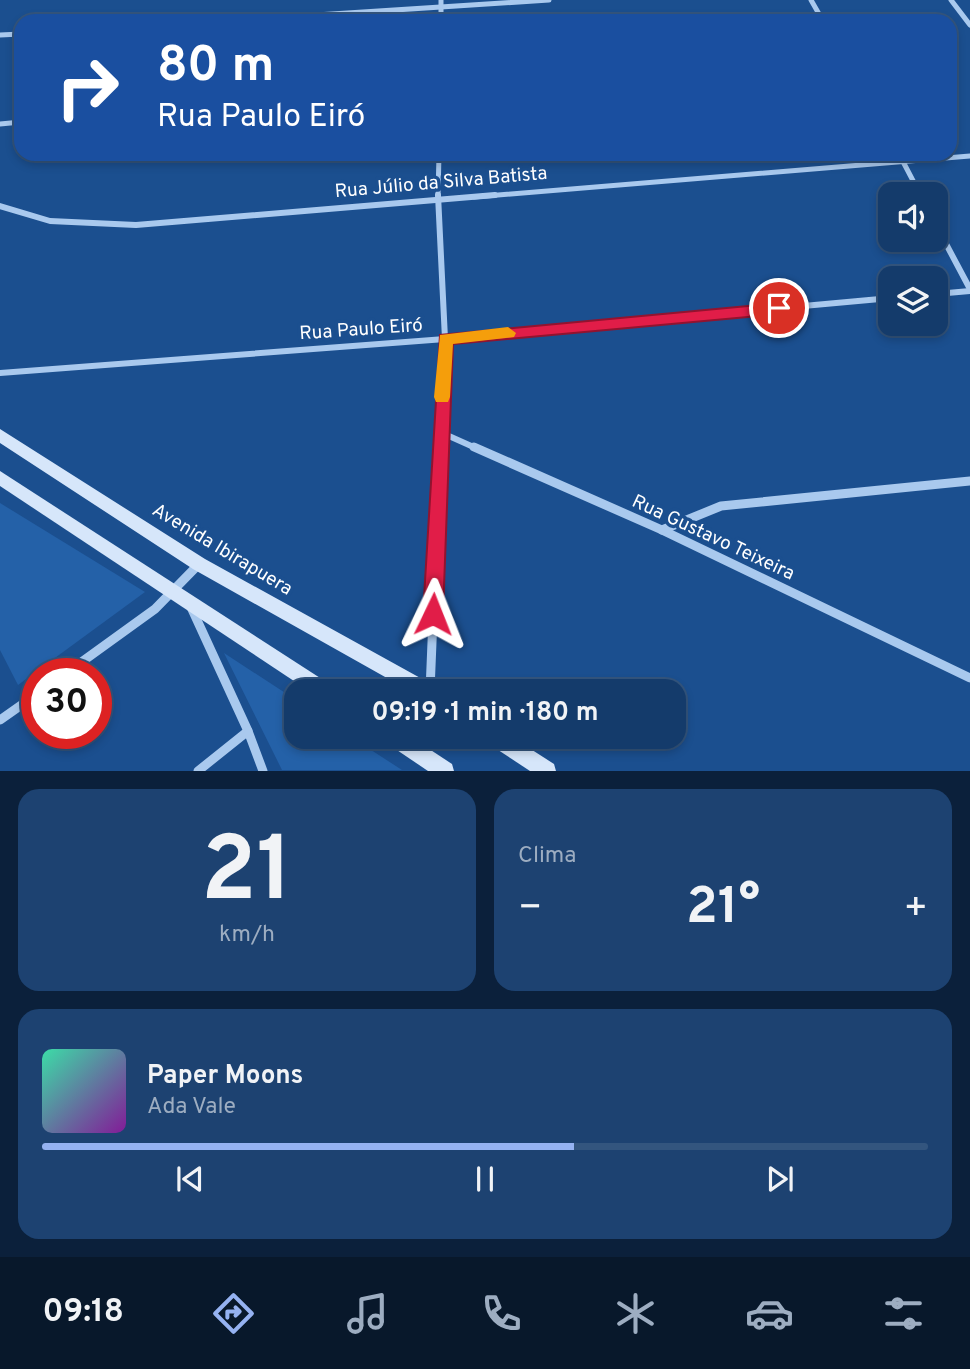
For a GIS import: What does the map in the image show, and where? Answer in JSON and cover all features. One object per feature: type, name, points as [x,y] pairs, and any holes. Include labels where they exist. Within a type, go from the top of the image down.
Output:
[{"type":"street","points":[[441,0],[442,14]]},
{"type":"street","points":[[334,14],[549,0]]},
{"type":"street","points":[[951,0],[970,25]]},
{"type":"street","points":[[430,679],[445,339],[438,198],[439,161]]},
{"type":"street","name":"Rua Júlio da Silva Batista","points":[[0,206],[15,213],[73,224],[136,225],[856,161]]},
{"type":"street","points":[[903,161],[914,182]]},
{"type":"street","points":[[948,248],[970,290],[948,293]]},
{"type":"street","name":"Rua Paulo Eiró","points":[[0,373],[445,339],[878,299]]},
{"type":"street","name":"Rua Gustavo Teixeira","points":[[440,432],[662,530],[970,678]]},
{"type":"street","name":"Avenida Ibirapuera","points":[[0,435],[199,564],[407,679]]},
{"type":"street","points":[[0,478],[307,679]]},
{"type":"street","points":[[662,530],[721,506],[970,481]]},
{"type":"street","points":[[87,658],[155,609],[199,564]]},
{"type":"street","points":[[190,603],[248,731],[263,771]]},
{"type":"street","points":[[0,720],[21,705]]},
{"type":"street","points":[[198,771],[248,731]]},
{"type":"street","points":[[417,749],[445,771]]},
{"type":"street","points":[[514,749],[547,771]]},
{"type":"shaded area","points":[[0,503],[145,592],[55,658],[21,658],[21,683],[18,685],[0,650]]},
{"type":"shaded area","points":[[224,653],[284,692],[284,749],[370,749],[402,770],[282,770]]},
{"type":"slow traffic","points":[[442,397],[445,339],[508,333]]},
{"type":"route","points":[[433,614],[445,339],[779,308]]}]
